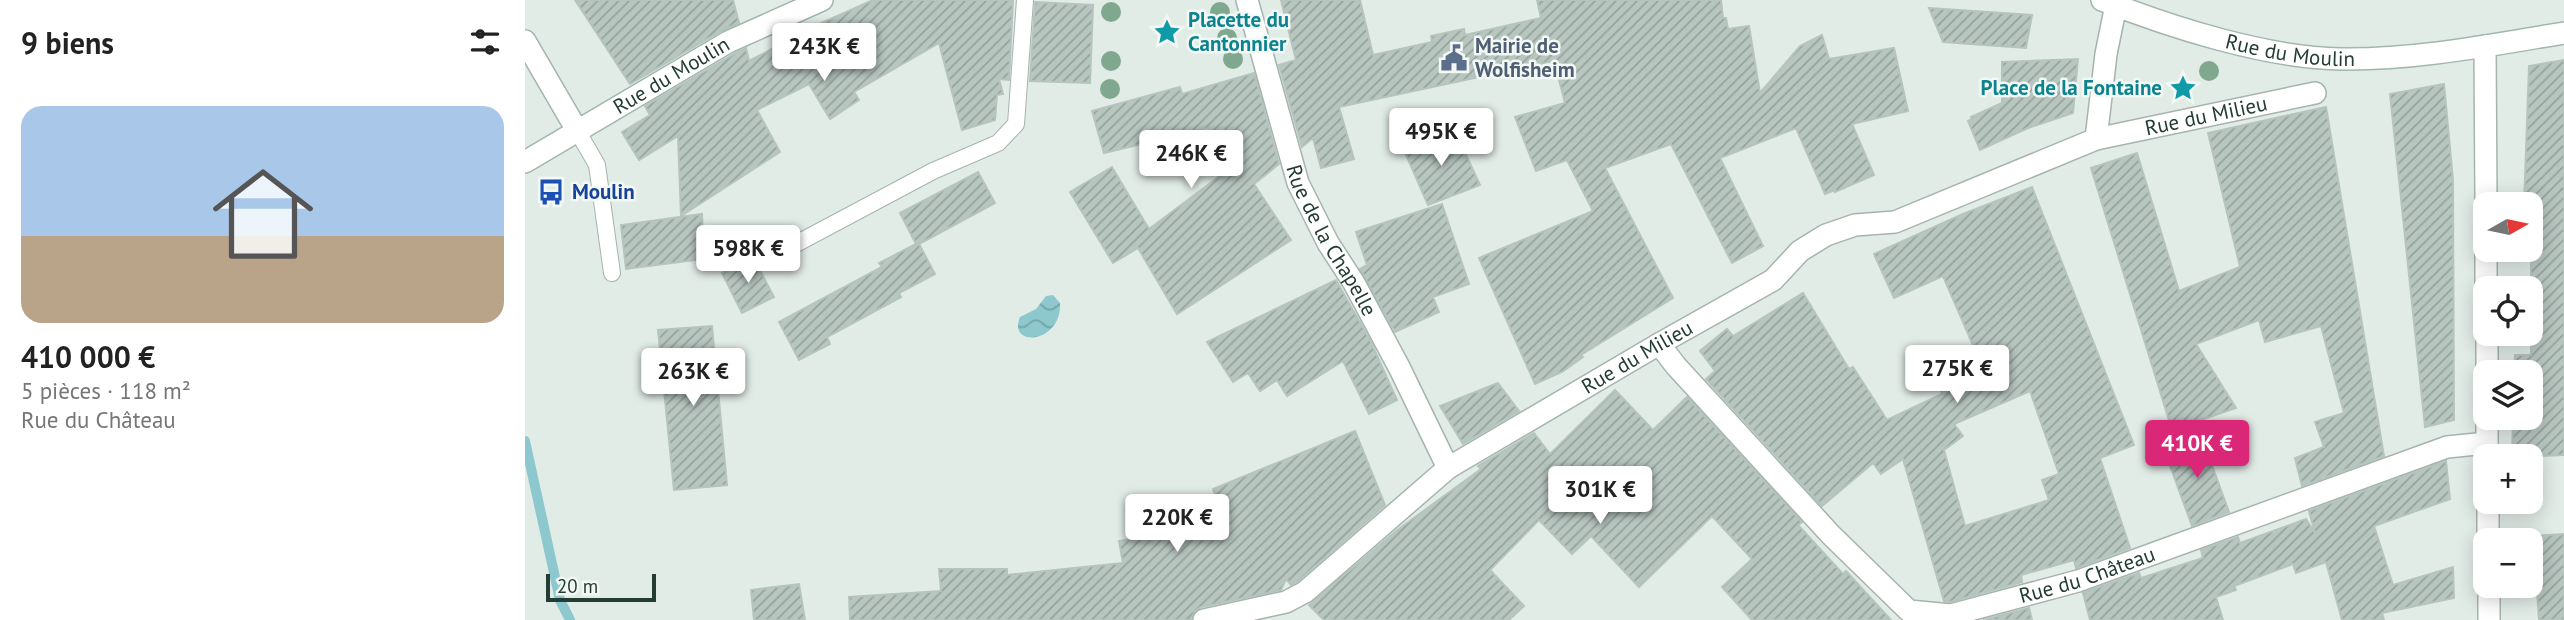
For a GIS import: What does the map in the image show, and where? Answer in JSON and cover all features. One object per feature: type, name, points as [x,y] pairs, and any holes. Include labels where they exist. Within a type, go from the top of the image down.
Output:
[{"type":"street","name":"Rue du Moulin","points":[[525,162],[728,43],[822,0]]},
{"type":"street","name":"Rue de la Chapelle","points":[[1247,0],[1299,183],[1328,243],[1355,283],[1394,357],[1448,468]]},
{"type":"street","name":"Rue du Moulin","points":[[2112,2],[2175,27],[2300,55],[2339,59],[2411,56],[2564,33]]},
{"type":"street","points":[[2096,139],[2112,2]]},
{"type":"street","points":[[525,41],[578,132]]},
{"type":"street","points":[[2485,46],[2486,192]]},
{"type":"street","name":"Rue du Milieu","points":[[1204,620],[1286,602],[1305,593],[1448,468],[1773,280],[1800,251],[1826,235],[1855,225],[1895,222],[2096,139],[2315,93]]},
{"type":"street","name":"Rue du Château","points":[[1659,344],[1831,535],[1909,611],[1953,617],[2078,581],[2447,447],[2473,449]]},
{"type":"street","points":[[2489,598],[2489,620]]},
{"type":"lane","points":[[792,246],[933,171],[998,143],[1016,124],[1025,0]]},
{"type":"lane","points":[[578,132],[597,165],[611,273]]},
{"type":"water","points":[[1053,295],[1060,303],[1053,327],[1036,337],[1021,334],[1018,327],[1020,317],[1036,309],[1046,296]]},
{"type":"building","points":[[575,0],[733,0],[739,23],[630,84]]},
{"type":"building","points":[[873,0],[1013,0],[1009,80],[999,79],[1003,94],[997,95],[995,120],[962,130],[939,43],[854,92],[859,100],[830,119],[809,84],[757,110],[780,152],[681,216],[678,136],[639,160],[622,132],[650,115],[645,106],[746,48],[749,61],[815,26]]},
{"type":"building","points":[[1281,0],[1360,0],[1373,55],[1432,42],[1431,36],[1464,29],[1465,35],[1541,18],[1537,0],[1721,0],[1723,18],[1726,18],[1728,29],[1749,26],[1760,93],[1800,46],[1822,35],[1829,59],[1894,48],[1908,111],[1852,124],[1874,175],[1835,192],[1825,194],[1796,128],[1720,158],[1763,246],[1732,263],[1671,144],[1605,168],[1673,298],[1581,355],[1583,357],[1562,372],[1535,384],[1479,258],[1593,211],[1567,160],[1536,171],[1515,117],[1565,103],[1554,61],[1339,107],[1354,159],[1321,168],[1313,138],[1302,147],[1279,65],[1296,60]]},
{"type":"building","points":[[1035,2],[1093,5],[1090,83],[1030,81]]},
{"type":"building","points":[[1929,8],[2032,15],[2026,48],[1943,42]]},
{"type":"building","points":[[2078,59],[2073,113],[2028,128],[1980,150],[1968,121],[1971,117],[2002,103],[2002,62]]},
{"type":"building","points":[[2564,60],[2564,455],[2543,456],[2543,444],[2512,444],[2513,430],[2543,430],[2543,360],[2515,360],[2515,355],[2531,355],[2531,346],[2543,346],[2543,276],[2531,276],[2531,262],[2543,262],[2543,192],[2524,192],[2529,66]]},
{"type":"building","points":[[1254,73],[1279,164],[1254,184],[1291,240],[1177,314],[1138,248],[1113,263],[1070,192],[1112,167],[1149,229],[1221,175],[1209,128],[1104,153],[1092,111],[1180,87],[1182,94]]},
{"type":"building","points":[[2444,84],[2453,180],[2454,420],[2425,427],[2390,94]]},
{"type":"building","points":[[2326,107],[2384,456],[2302,486],[2295,458],[2324,447],[2315,422],[2344,413],[2321,326],[2265,342],[2259,320],[2196,344],[2236,408],[2172,430],[2091,168],[2137,153],[2179,291],[2240,267],[2208,133]]},
{"type":"building","points":[[1456,133],[1480,185],[1428,205],[1403,148]]},
{"type":"building","points":[[978,172],[995,203],[919,244],[935,274],[899,293],[901,297],[827,337],[830,344],[799,360],[779,322],[882,267],[879,263],[916,244],[900,213]]},
{"type":"building","points":[[2032,187],[2134,445],[2100,458],[2130,548],[2076,568],[2074,560],[2021,575],[2022,582],[1950,602],[1944,601],[1903,459],[1881,474],[1873,463],[1822,506],[1706,379],[1715,371],[1700,351],[1727,329],[1733,336],[1803,293],[1849,369],[1853,367],[1887,420],[1942,394],[1939,385],[1982,366],[1943,276],[1894,298],[1874,254]],"holes":[[[2030,391],[2059,474],[2042,480],[2049,500],[1965,526],[1944,450],[1963,436],[1954,424]]]},
{"type":"building","points":[[1442,204],[1469,284],[1433,297],[1439,312],[1395,332],[1360,269],[1367,265],[1356,232]]},
{"type":"building","points":[[702,214],[704,259],[626,269],[621,225]]},
{"type":"building","points":[[753,257],[774,297],[742,313],[722,273]]},
{"type":"building","points":[[1336,280],[1371,342],[1397,400],[1369,414],[1343,361],[1287,396],[1277,380],[1260,391],[1248,373],[1233,382],[1207,342]]},
{"type":"building","points":[[712,326],[727,485],[674,490],[658,330]]},
{"type":"building","points":[[1498,383],[1519,411],[1463,444],[1440,406]]},
{"type":"building","points":[[1615,390],[1653,430],[1687,397],[1802,522],[1798,525],[1843,574],[1846,571],[1891,620],[1752,620],[1722,587],[1752,559],[1712,516],[1639,587],[1591,536],[1572,554],[1539,520],[1490,570],[1524,606],[1509,620],[1324,620],[1309,605],[1396,531],[1481,469],[1478,466],[1534,433],[1550,454]]},
{"type":"building","points":[[1355,431],[1385,505],[1298,581],[1291,585],[1286,579],[1281,590],[1201,607],[1195,611],[1191,620],[850,620],[849,597],[941,591],[939,569],[1007,569],[1007,575],[1123,563],[1119,541],[1138,538],[1141,530],[1151,525],[1223,515],[1213,489]]},
{"type":"building","points":[[2201,435],[2229,512],[2192,526],[2164,449]]},
{"type":"building","points":[[2446,461],[2450,499],[2374,526],[2393,585],[2453,567],[2454,598],[2382,613],[2384,620],[2342,620],[2326,562],[2296,573],[2293,564],[2234,586],[2236,590],[2216,597],[2223,620],[2090,620],[2083,593],[2139,573],[2141,578],[2203,558],[2201,550],[2238,537],[2240,543],[2306,519],[2315,533],[2309,511]]},
{"type":"building","points":[[2564,534],[2564,620],[2539,620],[2537,598],[2543,598],[2543,535]]},
{"type":"building","points":[[799,584],[805,620],[754,620],[751,590]]},
{"type":"building","points":[[2029,608],[2032,620],[1983,620]]},
{"type":"waterway","points":[[525,441],[560,600],[570,620]]},
{"type":"place","name":"Placette du Cantonnier","points":[[1167,32]]},
{"type":"place","name":"Mairie de Wolfisheim","points":[[1454,58]]},
{"type":"place","name":"Place de la Fontaine","points":[[2183,88]]},
{"type":"place","name":"Moulin","points":[[551,192]]}]
